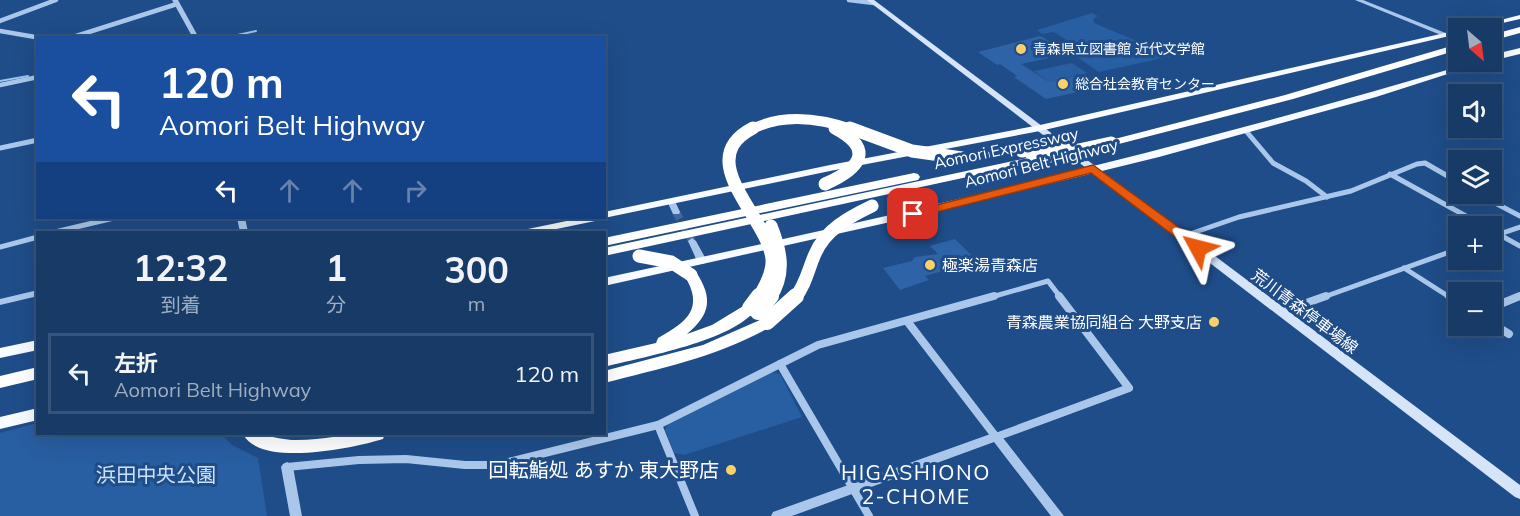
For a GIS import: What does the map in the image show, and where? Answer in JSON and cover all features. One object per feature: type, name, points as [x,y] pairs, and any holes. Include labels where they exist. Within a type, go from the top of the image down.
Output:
[{"type":"highway","points":[[1502,21],[1520,17]]},
{"type":"highway","points":[[1502,35],[1520,30]]},
{"type":"highway","name":"Aomori Belt Highway","points":[[606,216],[1040,128],[1448,35]]},
{"type":"highway","name":"Aomori Expressway","points":[[606,252],[1028,157],[1071,144],[1104,142],[1289,97],[1448,50]]},
{"type":"highway","points":[[1502,54],[1520,51]]},
{"type":"highway","name":"Aomori Belt Highway","points":[[606,282],[852,229],[1246,131],[1449,72]]},
{"type":"highway","points":[[759,314],[764,290],[770,276],[772,260],[761,226],[728,171],[727,154],[731,145],[747,131],[772,121],[818,119],[846,125],[909,150],[934,156],[1028,157]]},
{"type":"highway","points":[[606,240],[756,202],[825,184],[857,166],[860,149],[855,141],[837,128],[812,123],[776,125],[748,137],[736,151],[736,169],[756,202],[770,225],[783,259],[781,279],[759,314],[751,332],[700,352],[606,375]]},
{"type":"highway","points":[[606,360],[681,343],[707,334],[737,318],[759,314],[795,299],[804,284],[817,249],[831,231],[849,217],[872,206],[1028,157],[1104,142]]},
{"type":"highway","name":"Aomori Expressway","points":[[606,241],[1028,157]]},
{"type":"highway","points":[[533,231],[590,219]]},
{"type":"highway","points":[[606,258],[639,256],[671,262],[691,275],[702,295],[701,307],[691,322],[677,335],[648,350]]},
{"type":"highway","points":[[0,353],[36,345]]},
{"type":"highway","points":[[0,382],[36,373]]},
{"type":"highway","points":[[0,423],[36,414]]},
{"type":"highway","points":[[253,435],[259,439],[304,446],[372,435]]},
{"type":"main road","name":"荒川青森停車場線","points":[[872,2],[1184,236],[1281,312],[1515,483],[1520,493]]},
{"type":"street","points":[[0,21],[56,0]]},
{"type":"street","points":[[849,0],[872,2]]},
{"type":"street","points":[[1358,0],[1448,37]]},
{"type":"street","points":[[76,36],[176,2],[195,36]]},
{"type":"street","points":[[0,32],[36,37]]},
{"type":"street","points":[[0,84],[36,77]]},
{"type":"street","points":[[1246,131],[1273,162],[1306,181],[1327,198]]},
{"type":"street","points":[[0,148],[36,140]]},
{"type":"street","points":[[1184,236],[1239,218],[1351,191],[1390,174],[1425,163],[1448,177]]},
{"type":"street","points":[[1390,174],[1466,216]]},
{"type":"street","points":[[671,201],[676,212]]},
{"type":"street","points":[[1497,204],[1520,216]]},
{"type":"street","points":[[58,231],[98,219]]},
{"type":"street","points":[[1502,233],[1520,227]]},
{"type":"street","points":[[1502,236],[1520,246]]},
{"type":"street","points":[[0,247],[36,238]]},
{"type":"street","points":[[692,241],[702,261]]},
{"type":"street","points":[[1281,312],[1448,253]]},
{"type":"street","points":[[1404,268],[1448,296]]},
{"type":"street","points":[[296,516],[287,467],[359,460],[406,459],[465,465],[496,465],[658,425],[818,345],[1048,281],[1129,388],[777,516]]},
{"type":"street","points":[[0,302],[36,293]]},
{"type":"street","points":[[1502,303],[1520,296]]},
{"type":"street","points":[[907,321],[1058,516]]},
{"type":"street","points":[[1502,330],[1509,334]]},
{"type":"street","points":[[780,364],[869,516]]},
{"type":"street","points":[[658,425],[694,516]]},
{"type":"green space","points":[[1092,13],[1098,16],[1093,19],[1094,23],[1172,56],[1099,72],[1070,52],[1081,49],[1054,32],[1042,34],[1037,30]]},
{"type":"green space","points":[[1072,63],[1087,73],[1049,82],[1034,71]]},
{"type":"green space","points":[[771,372],[780,374],[802,417],[684,455],[674,453],[665,430],[668,424]]},
{"type":"green space","name":"浜田中央公園","points":[[36,423],[36,435],[222,435],[232,445],[258,458],[267,516],[0,516],[0,433]]},
{"type":"building","points":[[1040,36],[1056,45],[1049,46],[1063,55],[1021,64],[1049,82],[1085,74],[1104,86],[1046,99],[1014,77],[1017,76],[1000,64],[997,65],[978,52]]},
{"type":"building","name":"極楽湯青森店","points":[[955,239],[977,261],[925,276],[929,280],[900,290],[883,268],[912,261],[915,257],[938,254],[930,246]]},
{"type":"waterway","points":[[233,36],[256,31]]},
{"type":"waterway","points":[[0,81],[28,76]]},
{"type":"tunnel","points":[[676,212],[692,241]]},
{"type":"place","name":"青森県立図書館 近代文学館","points":[[1021,49]]},
{"type":"place","name":"総合社会教育センター","points":[[1063,84]]},
{"type":"place","name":"極楽湯青森店","points":[[930,265]]},
{"type":"place","name":"青森農業協同組合 大野支店","points":[[1214,322]]},
{"type":"place","name":"回転鮨処 あすか 東大野店","points":[[731,470]]},
{"type":"district","name":"HIGASHIONO 2-CHOME","points":[[916,485]]},
{"type":"route","points":[[913,214],[1093,169],[1198,248]]}]
